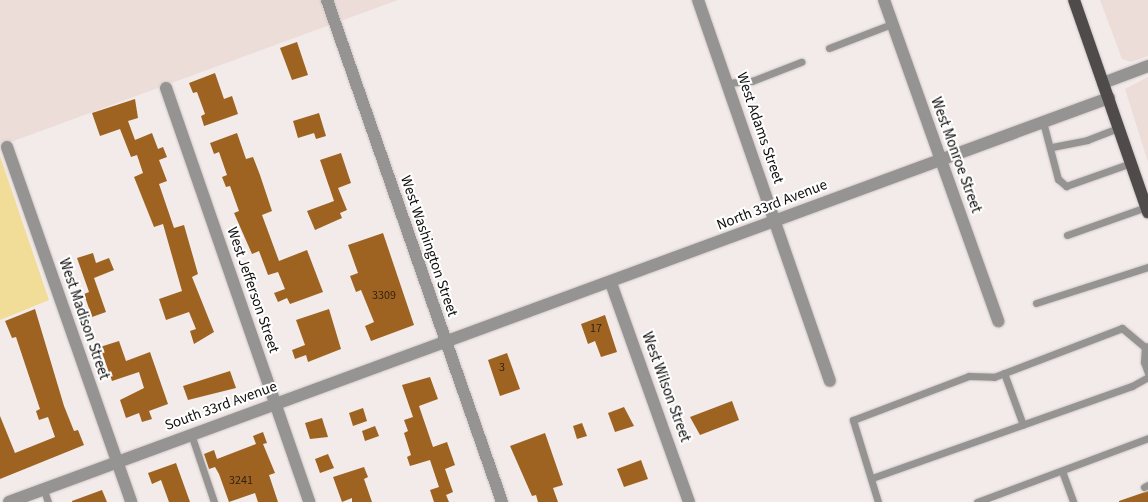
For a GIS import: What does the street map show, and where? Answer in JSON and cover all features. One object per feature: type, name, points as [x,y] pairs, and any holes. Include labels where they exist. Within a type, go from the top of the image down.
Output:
[{"type":"main road","points":[[1074,0],[1147,209]]},
{"type":"street","name":"West Washington Street","points":[[327,0],[502,502]]},
{"type":"street","name":"West Adams Street","points":[[698,0],[830,381]]},
{"type":"street","name":"West Monroe Street","points":[[884,0],[998,321]]},
{"type":"street","points":[[1103,83],[1148,66]]},
{"type":"street","name":"West Jefferson Street","points":[[166,88],[309,502]]},
{"type":"street","name":"North 33rd Avenue","points":[[445,341],[611,283],[1109,98]]},
{"type":"street","name":"West Madison Street","points":[[7,146],[130,502]]},
{"type":"street","name":"West Wilson Street","points":[[611,283],[689,502]]},
{"type":"street","name":"South 33rd Avenue","points":[[9,502],[46,496],[117,463],[190,434],[445,341]]},
{"type":"lane","points":[[829,48],[892,24]]},
{"type":"lane","points":[[727,83],[752,81],[801,62]]},
{"type":"lane","points":[[1043,122],[1052,147],[1058,179],[1066,186],[1131,163]]},
{"type":"lane","points":[[1052,147],[1088,140],[1119,128]]},
{"type":"lane","points":[[1067,234],[1147,209]]},
{"type":"lane","points":[[1036,303],[1148,267]]},
{"type":"lane","points":[[872,478],[1023,425],[1148,375],[1144,362],[1146,346],[1122,328],[994,377],[969,376],[853,420],[878,502]]},
{"type":"lane","points":[[1004,373],[1023,425]]},
{"type":"lane","points":[[190,434],[214,502]]},
{"type":"lane","points":[[977,502],[1148,438]]},
{"type":"lane","points":[[1062,471],[1073,502]]},
{"type":"shaded area","points":[[0,0],[398,0],[0,146]]},
{"type":"shaded area","points":[[1100,0],[1148,0],[1148,56],[1131,62],[1122,59]]},
{"type":"shaded area","points":[[1148,77],[1148,162],[1125,89]]},
{"type":"shaded area","points":[[0,156],[49,300],[0,320]]},
{"type":"building","points":[[297,42],[308,75],[292,80],[280,48]]},
{"type":"building","points":[[215,73],[224,99],[232,96],[238,114],[204,126],[201,116],[205,114],[197,92],[193,93],[189,83]]},
{"type":"building","points":[[135,99],[138,118],[128,121],[135,140],[152,133],[158,149],[163,147],[167,157],[159,160],[167,181],[159,184],[174,228],[184,225],[198,274],[192,277],[214,332],[194,344],[190,331],[196,329],[189,312],[166,320],[159,299],[182,291],[163,224],[154,227],[134,177],[143,173],[137,155],[131,157],[120,129],[100,136],[92,113]]},
{"type":"building","points":[[319,113],[326,136],[316,139],[314,133],[298,138],[293,121]]},
{"type":"building","points":[[237,133],[246,159],[253,157],[272,211],[262,215],[279,261],[307,250],[323,292],[290,304],[287,298],[278,302],[274,293],[285,289],[278,272],[268,275],[259,251],[252,254],[234,213],[239,211],[230,186],[226,187],[222,177],[227,175],[219,152],[214,154],[210,143]]},
{"type":"building","points":[[341,153],[351,183],[338,188],[347,210],[340,213],[342,218],[315,230],[307,211],[334,201],[320,160]]},
{"type":"building","points":[[383,233],[414,325],[371,341],[365,326],[374,322],[361,290],[356,292],[350,276],[358,273],[348,245]]},
{"type":"building","points":[[93,253],[96,263],[109,258],[114,270],[94,278],[106,312],[92,317],[84,294],[89,292],[77,258]]},
{"type":"building","points":[[35,309],[64,406],[74,431],[78,430],[84,445],[0,479],[0,416],[15,453],[55,437],[48,417],[39,420],[36,411],[40,409],[16,337],[12,338],[5,321]]},
{"type":"building","points":[[329,309],[341,349],[308,362],[306,355],[295,359],[292,350],[305,345],[296,320]]},
{"type":"building","points":[[605,315],[617,352],[601,357],[595,341],[588,344],[581,324]]},
{"type":"building","points":[[119,341],[126,361],[150,352],[168,404],[149,411],[152,419],[142,422],[139,413],[126,418],[120,400],[144,388],[139,372],[112,381],[100,347]]},
{"type":"building","points":[[507,353],[520,389],[500,396],[488,360]]},
{"type":"building","points":[[230,371],[236,388],[188,400],[183,386]]},
{"type":"building","points":[[430,377],[438,399],[419,406],[433,447],[447,442],[455,465],[445,469],[453,492],[446,495],[449,502],[434,502],[430,490],[439,487],[430,460],[410,466],[407,457],[411,455],[404,433],[408,431],[404,420],[413,417],[402,385]]},
{"type":"building","points":[[732,401],[739,420],[700,435],[690,417]]},
{"type":"building","points":[[624,407],[634,426],[615,432],[608,413]]},
{"type":"building","points":[[363,408],[367,421],[353,426],[349,413]]},
{"type":"building","points":[[322,418],[328,437],[310,439],[305,423]]},
{"type":"building","points":[[582,423],[587,436],[577,439],[573,426]]},
{"type":"building","points":[[375,426],[379,436],[365,441],[362,431]]},
{"type":"building","points":[[263,432],[267,443],[263,444],[275,473],[269,475],[278,502],[258,502],[255,493],[229,502],[219,474],[215,467],[209,469],[204,454],[214,450],[217,459],[256,444],[253,436]]},
{"type":"building","points":[[545,433],[563,485],[553,488],[558,502],[538,502],[536,495],[532,496],[510,446]]},
{"type":"building","points":[[328,454],[334,468],[320,473],[315,459]]},
{"type":"building","points":[[641,460],[648,479],[624,487],[617,469]]},
{"type":"building","points":[[176,463],[190,502],[169,502],[161,480],[152,484],[148,473]]},
{"type":"building","points":[[364,467],[368,477],[364,479],[372,502],[352,502],[352,498],[342,502],[333,477]]},
{"type":"building","points":[[102,490],[107,502],[72,502],[72,501]]},
{"type":"building","points":[[1148,491],[1148,502],[1119,502],[1119,501]]}]
